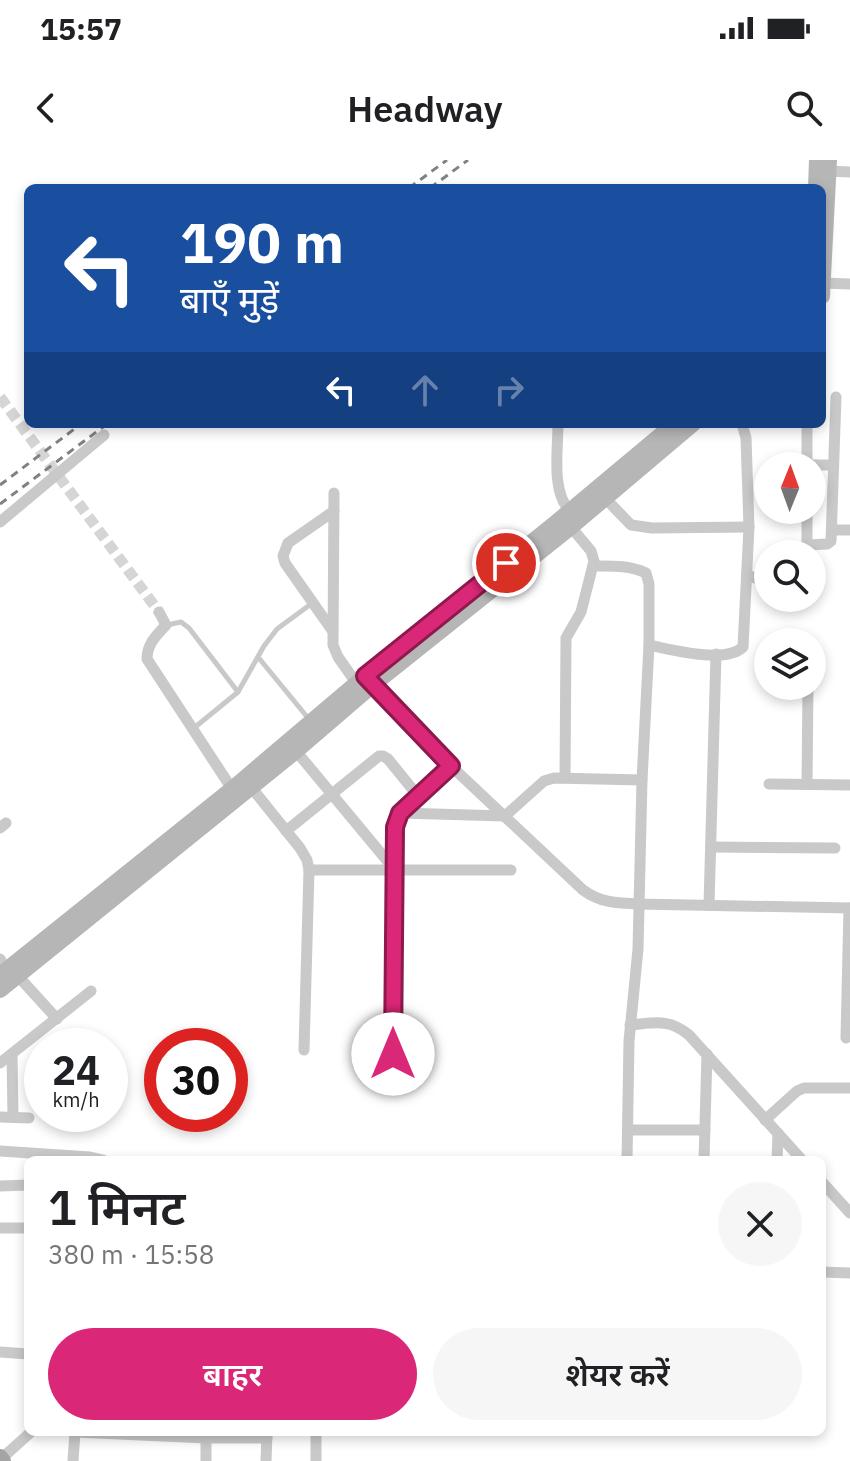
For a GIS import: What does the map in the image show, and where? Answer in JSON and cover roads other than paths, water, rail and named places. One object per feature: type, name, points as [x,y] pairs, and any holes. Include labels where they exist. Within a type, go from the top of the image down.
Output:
[{"type":"street","points":[[824,164],[850,172]]},
{"type":"street","points":[[817,184],[824,164]]},
{"type":"street","points":[[824,164],[824,184]]},
{"type":"street","points":[[826,289],[850,284]]},
{"type":"street","points":[[826,544],[832,530],[836,397]]},
{"type":"street","points":[[558,428],[557,483],[560,497],[594,561],[581,612],[566,638],[565,778]]},
{"type":"street","points":[[0,990],[6,970],[243,785],[312,722],[570,519],[670,428]]},
{"type":"street","points":[[570,519],[605,498],[688,428]]},
{"type":"street","points":[[649,645],[688,653],[716,654],[736,653],[743,647],[749,527],[743,428]]},
{"type":"street","points":[[807,428],[807,452]]},
{"type":"street","points":[[0,522],[104,435]]},
{"type":"street","points":[[826,465],[833,465]]},
{"type":"street","points":[[334,493],[333,645],[338,657],[596,899],[638,904],[850,908],[846,1038]]},
{"type":"street","points":[[605,498],[631,525],[652,528],[749,527]]},
{"type":"street","points":[[333,632],[283,556],[288,543],[334,511]]},
{"type":"street","points":[[832,530],[850,530]]},
{"type":"street","points":[[593,566],[623,566],[646,573],[649,584],[638,949],[630,1025],[627,1156]]},
{"type":"street","points":[[747,575],[754,578]]},
{"type":"street","points":[[159,612],[166,625],[153,639],[147,659],[193,729],[286,831],[307,860],[304,1050]]},
{"type":"street","points":[[709,905],[716,654]]},
{"type":"street","points":[[243,785],[296,751],[365,681]]},
{"type":"street","points":[[807,784],[808,700]]},
{"type":"street","points":[[296,751],[394,869]]},
{"type":"street","points":[[286,831],[375,758],[383,756],[388,759],[418,796]]},
{"type":"street","points":[[393,1054],[395,827],[400,813],[451,766]]},
{"type":"street","points":[[400,813],[505,816],[544,781],[565,778],[642,780]]},
{"type":"street","points":[[769,784],[850,785]]},
{"type":"street","points":[[711,847],[835,848]]},
{"type":"street","points":[[309,870],[511,870]]},
{"type":"street","points":[[6,970],[57,1019]]},
{"type":"street","points":[[0,1063],[91,991]]},
{"type":"street","points":[[630,1025],[672,1024],[689,1035],[798,1156]]},
{"type":"street","points":[[6,1117],[12,1054]]},
{"type":"street","points":[[704,1156],[707,1054]]},
{"type":"street","points":[[765,1120],[804,1088],[850,1088]]},
{"type":"street","points":[[628,1130],[705,1130]]},
{"type":"street","points":[[777,1156],[778,1133]]},
{"type":"street","points":[[0,1151],[75,1156]]},
{"type":"street","points":[[0,1186],[24,1185]]},
{"type":"street","points":[[826,1186],[850,1213]]},
{"type":"street","points":[[0,1228],[24,1228]]},
{"type":"street","points":[[826,1272],[850,1273]]},
{"type":"street","points":[[0,1352],[24,1354]]},
{"type":"street","points":[[2,1459],[27,1436]]},
{"type":"street","points":[[73,1461],[75,1436]]},
{"type":"street","points":[[206,1436],[206,1461]]},
{"type":"street","points":[[266,1461],[267,1436]]},
{"type":"street","points":[[316,1436],[316,1461]]},
{"type":"lane","points":[[193,729],[238,692],[277,629],[313,603]]},
{"type":"lane","points":[[166,625],[181,622],[189,628],[238,692]]},
{"type":"lane","points":[[258,657],[312,722]]},
{"type":"tunnel","points":[[0,397],[159,612]]},
{"type":"railway","points":[[414,184],[447,160]]},
{"type":"railway","points":[[435,184],[468,160]]},
{"type":"railway","points":[[0,485],[76,428]]},
{"type":"railway","points":[[0,504],[102,428]]}]
